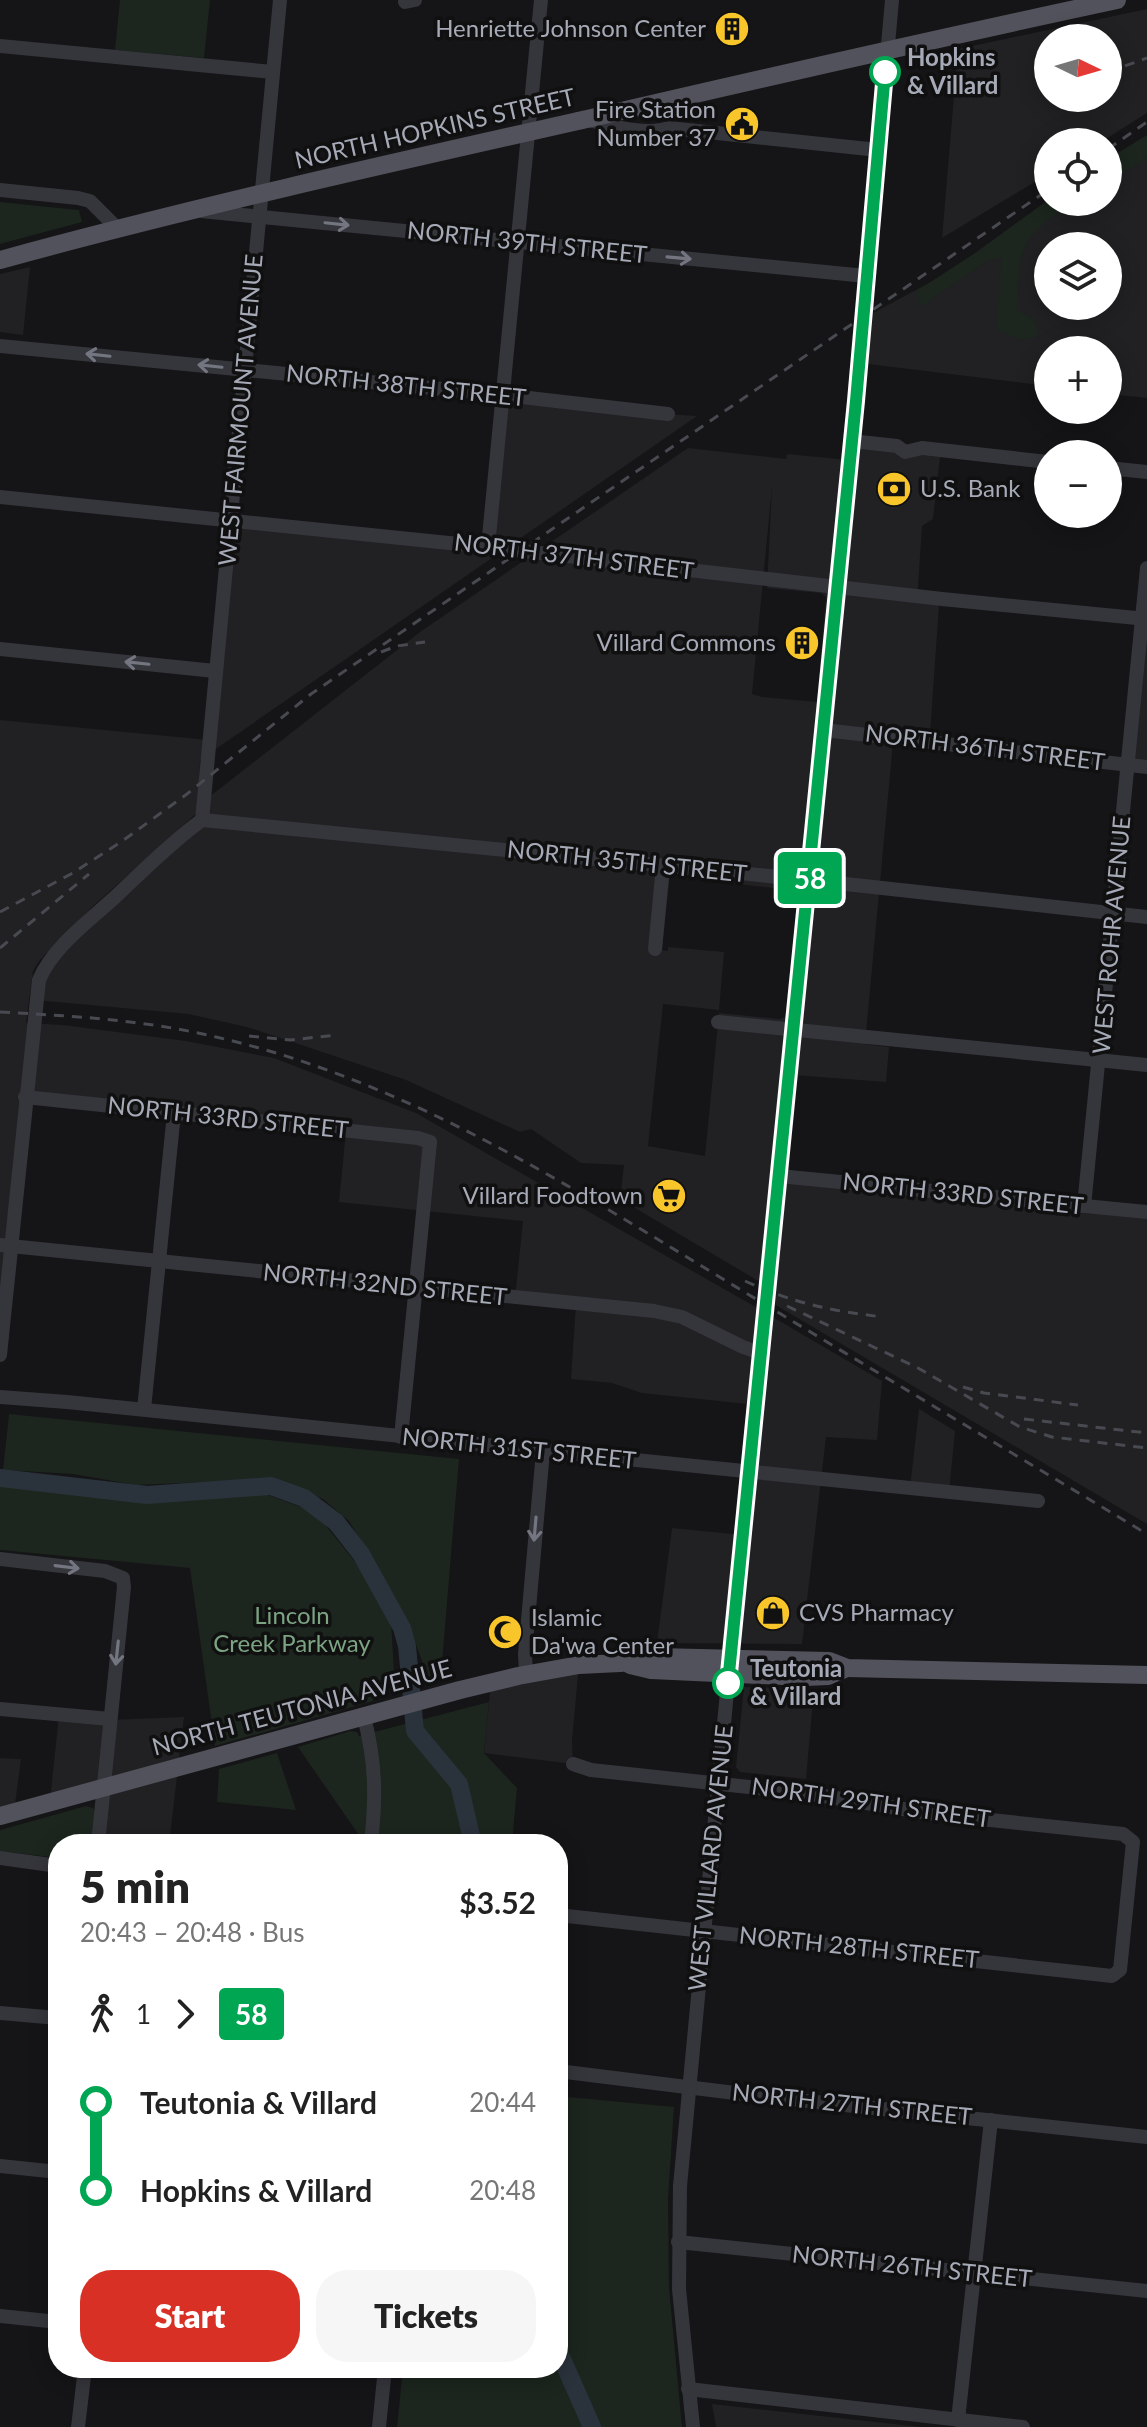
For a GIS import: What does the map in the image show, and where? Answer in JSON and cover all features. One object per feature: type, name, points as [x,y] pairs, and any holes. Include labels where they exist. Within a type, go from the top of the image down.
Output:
[{"type":"main road","name":"NORTH HOPKINS STREET","points":[[0,260],[188,210],[887,49],[1117,0]]},
{"type":"main road","name":"NORTH TEUTONIA AVENUE","points":[[0,1816],[460,1690],[579,1665],[620,1663],[651,1670],[730,1666],[828,1676],[847,1668],[1147,1675]]},
{"type":"street","name":"WEST FAIRMOUNT AVENUE","points":[[202,820],[280,0]]},
{"type":"street","points":[[488,547],[541,0]]},
{"type":"street","name":"WEST VILLARD AVENUE","points":[[693,2427],[678,2242],[688,2086],[763,1354],[892,0]]},
{"type":"street","points":[[0,46],[273,72]]},
{"type":"street","points":[[668,100],[669,128]]},
{"type":"street","points":[[585,119],[614,127],[660,131],[669,128],[878,150]]},
{"type":"street","points":[[0,190],[90,201],[117,228]]},
{"type":"street","name":"NORTH 39TH STREET","points":[[188,210],[866,276]]},
{"type":"street","name":"NORTH 38TH STREET","points":[[0,346],[668,414]]},
{"type":"street","points":[[851,441],[897,446],[905,452],[922,448],[1034,460]]},
{"type":"street","points":[[1122,469],[1147,472]]},
{"type":"street","name":"NORTH 37TH STREET","points":[[0,497],[1145,618]]},
{"type":"street","name":"WEST ROHR AVENUE","points":[[1084,1206],[1145,618],[1147,568]]},
{"type":"street","points":[[0,649],[215,671]]},
{"type":"street","name":"NORTH 36TH STREET","points":[[824,730],[1147,767]]},
{"type":"street","points":[[0,1355],[6,1246],[36,989],[47,965],[78,932],[202,820]]},
{"type":"street","name":"NORTH 35TH STREET","points":[[202,820],[1147,917]]},
{"type":"street","points":[[655,949],[663,866]]},
{"type":"street","points":[[718,1022],[1147,1065]]},
{"type":"street","name":"NORTH 33RD STREET","points":[[25,1097],[418,1138],[430,1142],[417,1288]]},
{"type":"street","points":[[144,1409],[174,1113]]},
{"type":"street","name":"NORTH 33RD STREET","points":[[779,1176],[1147,1212]]},
{"type":"street","name":"NORTH 32ND STREET","points":[[6,1246],[654,1311],[682,1317],[763,1354]]},
{"type":"street","points":[[401,1437],[417,1288]]},
{"type":"street","name":"NORTH 31ST STREET","points":[[0,1397],[144,1409],[1038,1501]]},
{"type":"street","points":[[526,1674],[525,1654],[543,1451]]},
{"type":"street","points":[[0,1559],[105,1571],[123,1578],[99,1834]]},
{"type":"street","points":[[0,1709],[110,1719]]},
{"type":"street","points":[[368,1716],[376,1775],[372,1834]]},
{"type":"street","name":"NORTH 29TH STREET","points":[[573,1764],[591,1770],[831,1796],[934,1814],[1123,1834],[1133,1842],[1120,1970],[1112,1976]]},
{"type":"street","points":[[0,1858],[48,1865]]},
{"type":"street","name":"NORTH 28TH STREET","points":[[568,1916],[1112,1976]]},
{"type":"street","points":[[0,2013],[48,2017]]},
{"type":"street","name":"NORTH 27TH STREET","points":[[568,2072],[1147,2137]]},
{"type":"street","points":[[958,2420],[991,2120]]},
{"type":"street","points":[[0,2166],[48,2171]]},
{"type":"street","name":"NORTH 26TH STREET","points":[[678,2242],[1147,2291]]},
{"type":"street","points":[[0,2316],[48,2321]]},
{"type":"street","points":[[78,2427],[84,2378]]},
{"type":"street","points":[[379,2427],[384,2378]]},
{"type":"street","points":[[688,2389],[1023,2427]]},
{"type":"shaded area","points":[[1147,9],[1147,113],[1122,129],[1034,128],[1034,182],[942,238],[958,49],[1034,33],[1034,112],[1122,112],[1122,24],[1076,24]]},
{"type":"shaded area","points":[[1147,156],[1147,398],[1122,395],[1122,336],[1034,336],[1034,384],[868,364],[873,313],[1044,216],[1122,216],[1122,170]]},
{"type":"shaded area","points":[[30,267],[23,335],[0,332],[0,274]]},
{"type":"shaded area","points":[[504,395],[697,416],[200,760],[198,812],[91,908],[39,961],[33,971],[26,1023],[186,1041],[274,1058],[416,1113],[882,1381],[877,1440],[826,1437],[802,1644],[657,1643],[672,1528],[742,1535],[757,1405],[642,1393],[612,1383],[571,1379],[576,1304],[515,1298],[523,1221],[339,1202],[346,1131],[26,1097],[0,1319],[0,720],[209,740],[231,520],[488,547]]},
{"type":"shaded area","points":[[688,448],[786,459],[787,454],[859,461],[860,449],[940,457],[933,519],[922,526],[917,602],[939,605],[930,734],[894,732],[865,1044],[889,1047],[886,1082],[780,1074],[760,1282],[620,1199],[624,1165],[581,1163],[531,1129],[520,1132],[406,1080],[247,1027],[188,1014],[35,1000],[42,973],[188,831],[204,801],[420,632]],"holes":[[[772,487],[767,588],[821,593],[826,597],[817,702],[752,694]],[[672,855],[721,861],[719,882],[792,890],[798,898],[785,1017],[719,1013],[705,1156],[648,1146],[663,1004],[719,1010],[724,952],[668,947],[668,951],[662,950]]]},
{"type":"shaded area","points":[[1147,619],[1147,767],[1128,765]]},
{"type":"shaded area","points":[[779,1176],[1147,1212],[1147,1524],[767,1300]]},
{"type":"shaded area","points":[[919,1409],[955,1431],[949,1492],[910,1488]]},
{"type":"shaded area","points":[[579,1665],[572,1740],[573,1764],[484,1753],[491,1683]]},
{"type":"shaded area","points":[[744,1687],[814,1689],[806,1779],[740,1772],[736,1767]]},
{"type":"shaded area","points":[[59,1715],[110,1720],[184,1717],[170,1834],[99,1834],[103,1788],[50,1801]]},
{"type":"shaded area","points":[[0,1758],[21,1759],[14,1812],[0,1816]]},
{"type":"shaded area","points":[[712,2404],[921,2427],[716,2427]]},
{"type":"green space","points":[[120,0],[210,0],[204,58],[115,50]]},
{"type":"green space","points":[[1147,135],[1147,158],[1122,173],[1122,150]]},
{"type":"green space","points":[[0,202],[79,210],[82,222],[0,244]]},
{"type":"green space","points":[[1034,210],[1034,216],[1054,216],[1034,232],[1022,256],[1018,311],[1034,318],[1039,336],[1023,340],[996,330],[1001,258],[988,260],[921,307],[915,292]]},
{"type":"green space","name":"Lincoln Creek Parkway","points":[[9,1414],[459,1459],[441,1675],[428,1679],[408,1621],[349,1521],[323,1499],[273,1479],[136,1485],[73,1474],[3,1470]]},
{"type":"green space","name":"Lincoln Creek Parkway","points":[[0,1486],[153,1501],[265,1494],[315,1512],[364,1573],[391,1621],[395,1688],[374,1694],[373,1701],[215,1746],[190,1568],[0,1550]]},
{"type":"green space","points":[[489,1702],[484,1753],[517,1788],[513,1834],[358,1834],[298,1747],[350,1731],[357,1732],[359,1736]]},
{"type":"green space","points":[[277,1753],[296,1810],[217,1802],[219,1769]]},
{"type":"green space","points":[[86,1806],[93,1808],[96,1814],[93,1834],[48,1834],[48,1857],[0,1851],[0,1830]]},
{"type":"green space","points":[[568,2097],[674,2107],[668,2200],[669,2287],[682,2427],[397,2427],[402,2378],[568,2378]]},
{"type":"waterway","points":[[0,1478],[147,1495],[271,1486],[304,1498],[336,1522],[361,1554],[402,1628],[407,1646],[415,1731],[459,1784],[471,1834]]},
{"type":"waterway","points":[[568,2373],[592,2427]]},
{"type":"railway","points":[[1122,67],[1147,58]]},
{"type":"railway","points":[[1122,139],[1147,122]]},
{"type":"railway","points":[[0,912],[71,874],[121,842],[187,794],[311,694],[1034,200]]},
{"type":"railway","points":[[381,652],[425,642]]},
{"type":"railway","points":[[0,948],[89,874]]},
{"type":"railway","points":[[0,1012],[136,1023],[216,1037],[290,1057],[429,1113],[496,1146],[627,1221],[1147,1534]]},
{"type":"railway","points":[[249,1036],[290,1040],[337,1035]]},
{"type":"railway","points":[[745,1281],[812,1305],[883,1317]]},
{"type":"railway","points":[[787,1306],[918,1368],[1020,1427],[1052,1437],[1147,1448]]},
{"type":"railway","points":[[963,1387],[984,1393],[1078,1405]]},
{"type":"railway","points":[[1024,1419],[1147,1433]]},
{"type":"bus line","name":"58","points":[[728,1683],[811,864],[885,72]]},
{"type":"place","name":"Henriette Johnson Center","points":[[732,29]]},
{"type":"place","name":"Hopkins & Villard","points":[[885,72]]},
{"type":"place","name":"Fire Station Number 37","points":[[742,124]]},
{"type":"place","name":"U.S. Bank","points":[[894,489]]},
{"type":"place","name":"Villard Commons","points":[[802,643]]},
{"type":"place","name":"Villard Foodtown","points":[[669,1196]]},
{"type":"place","name":"CVS Pharmacy","points":[[773,1613]]},
{"type":"place","name":"Islamic Da'wa Center","points":[[505,1632]]},
{"type":"place","name":"Teutonia & Villard","points":[[728,1683]]}]
